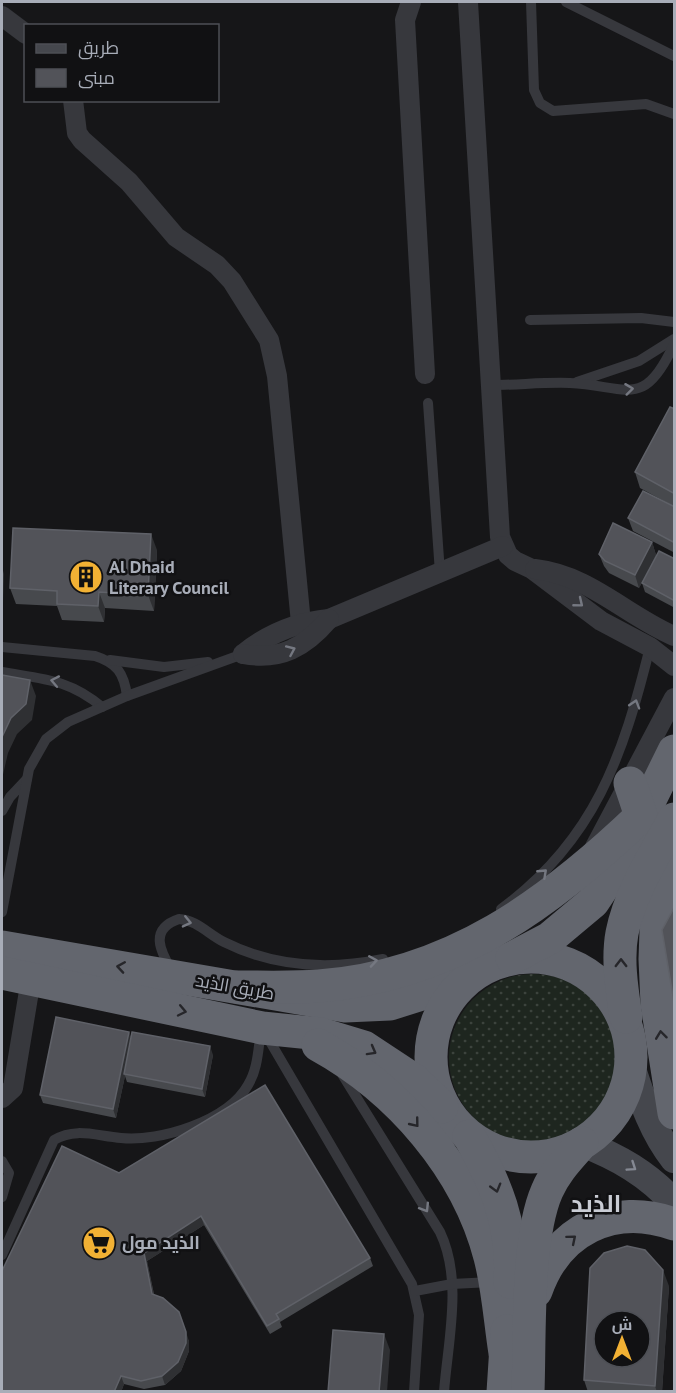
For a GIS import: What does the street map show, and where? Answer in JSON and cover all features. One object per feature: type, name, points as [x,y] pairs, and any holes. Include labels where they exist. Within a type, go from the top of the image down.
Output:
[{"type":"highway","points":[[503,1392],[511,1267],[507,1228],[492,1176],[469,1137],[445,1110],[437,1093],[430,1069],[431,1047],[437,1020],[449,998],[466,980],[487,967],[510,959],[550,938],[593,902],[619,863],[675,751]]},
{"type":"highway","points":[[630,783],[641,816]]},
{"type":"highway","points":[[237,987],[320,986],[374,978],[422,965],[466,947],[549,897],[583,870],[641,816]]},
{"type":"highway","points":[[469,1137],[490,1148],[524,1156],[560,1153],[582,1143],[601,1129],[616,1110],[626,1089],[631,1054],[621,965],[622,933],[634,898],[669,834]]},
{"type":"highway","points":[[669,834],[656,959],[657,1004],[675,1113]]},
{"type":"highway","name":"طريق الذيد","points":[[2,947],[345,1006],[390,1004],[466,980]]},
{"type":"highway","points":[[510,959],[533,957],[556,960],[578,968],[597,982],[613,999],[624,1020],[631,1054]]},
{"type":"highway","name":"طريق الذيد","points":[[16,976],[262,1028],[321,1034],[364,1047],[414,1080],[445,1110]]},
{"type":"highway","points":[[262,1028],[315,1044],[328,1051],[379,1087],[407,1113],[442,1155],[466,1197],[482,1232],[494,1282],[505,1353]]},
{"type":"highway","points":[[528,1392],[531,1304],[539,1213],[555,1174],[582,1143]]},
{"type":"highway","points":[[531,1304],[541,1275],[552,1257],[573,1236],[590,1226],[621,1216],[642,1216],[675,1224]]},
{"type":"street","points":[[411,2],[405,20],[425,374]]},
{"type":"street","points":[[468,2],[500,537],[503,546],[515,561],[532,569],[601,621],[650,647],[675,666]]},
{"type":"street","points":[[2,15],[24,32]]},
{"type":"street","points":[[73,102],[79,137],[129,182],[176,237],[225,273],[269,340],[277,376],[300,623]]},
{"type":"street","points":[[240,656],[270,635],[300,623],[329,619],[503,546]]},
{"type":"street","points":[[532,569],[560,574],[584,584],[667,632],[650,647]]},
{"type":"street","points":[[240,656],[268,656],[292,650],[313,637],[329,619]]},
{"type":"street","points":[[583,870],[675,698]]},
{"type":"street","points":[[2,1098],[13,1088],[16,976]]},
{"type":"street","points":[[631,1054],[643,1103],[662,1143],[675,1159]]},
{"type":"street","points":[[582,1143],[616,1156],[630,1165],[675,1203]]},
{"type":"lane","points":[[531,2],[534,90],[536,97],[546,108],[560,111],[646,104],[675,114]]},
{"type":"lane","points":[[566,2],[675,56]]},
{"type":"lane","points":[[530,320],[641,318],[675,322]]},
{"type":"lane","points":[[571,383],[628,366],[675,339]]},
{"type":"lane","points":[[492,385],[571,383],[621,391],[645,386],[663,369],[675,344]]},
{"type":"lane","points":[[428,403],[440,573]]},
{"type":"lane","points":[[2,647],[94,656],[107,660],[164,667],[240,656]]},
{"type":"lane","points":[[488,918],[546,871],[573,840],[591,813],[623,740],[650,647]]},
{"type":"lane","points":[[2,912],[33,758],[50,735],[68,722],[128,696],[240,656]]},
{"type":"lane","points":[[107,660],[120,670],[125,678],[128,696]]},
{"type":"lane","points":[[2,672],[62,682],[82,692],[102,707]]},
{"type":"lane","points":[[2,812],[10,797],[28,778]]},
{"type":"lane","points":[[175,976],[159,945],[164,928],[179,920],[196,924],[222,941],[252,954],[282,962],[346,965],[395,957]]},
{"type":"lane","points":[[2,1255],[54,1140],[66,1133],[81,1132],[144,1139],[166,1136],[188,1128],[237,1100],[248,1086],[255,1070],[262,1028]]},
{"type":"lane","points":[[262,1028],[406,1270],[415,1292],[419,1331],[414,1392]]},
{"type":"lane","points":[[328,1051],[440,1232],[449,1255],[452,1284],[444,1392]]},
{"type":"lane","points":[[2,1161],[9,1173],[2,1197]]},
{"type":"lane","points":[[415,1292],[452,1284],[494,1282]]},
{"type":"shaded area","points":[[533,974],[565,981],[592,999],[610,1026],[617,1058],[610,1090],[592,1117],[565,1135],[533,1142],[501,1135],[474,1117],[456,1090],[449,1058],[456,1026],[474,999],[501,981]]},
{"type":"building","points":[[670,407],[675,409],[675,494],[635,472]]},
{"type":"building","points":[[643,491],[675,507],[675,543],[628,518]]},
{"type":"building","points":[[613,523],[652,542],[635,575],[605,561],[599,554]]},
{"type":"building","name":"Al Dhaid Literary Council","points":[[13,528],[151,534],[148,595],[99,592],[98,606],[57,604],[57,591],[10,588]]},
{"type":"building","points":[[659,551],[675,559],[675,601],[642,583]]},
{"type":"building","points":[[2,675],[30,680],[26,704],[11,718],[2,737]]},
{"type":"building","points":[[675,906],[675,1008],[662,930]]},
{"type":"building","points":[[56,1017],[129,1032],[113,1109],[40,1095]]},
{"type":"building","points":[[132,1032],[210,1046],[202,1089],[124,1074]]},
{"type":"building","name":"الذيد مول","points":[[265,1085],[370,1258],[276,1314],[279,1319],[267,1326],[201,1216],[144,1253],[152,1294],[163,1298],[179,1312],[186,1332],[186,1343],[178,1362],[162,1376],[141,1381],[121,1376],[114,1392],[2,1392],[2,1271],[62,1146],[119,1173]]},
{"type":"building","points":[[627,1246],[645,1250],[663,1270],[655,1386],[584,1380],[590,1268],[604,1253]]},
{"type":"building","points":[[333,1330],[384,1334],[379,1392],[328,1392]]},
{"type":"place","name":"Al Dhaid Literary Council","points":[[86,577]]},
{"type":"place","name":"الذيد مول","points":[[99,1243]]},
{"type":"district","name":"الذيد","points":[[596,1204]]}]
